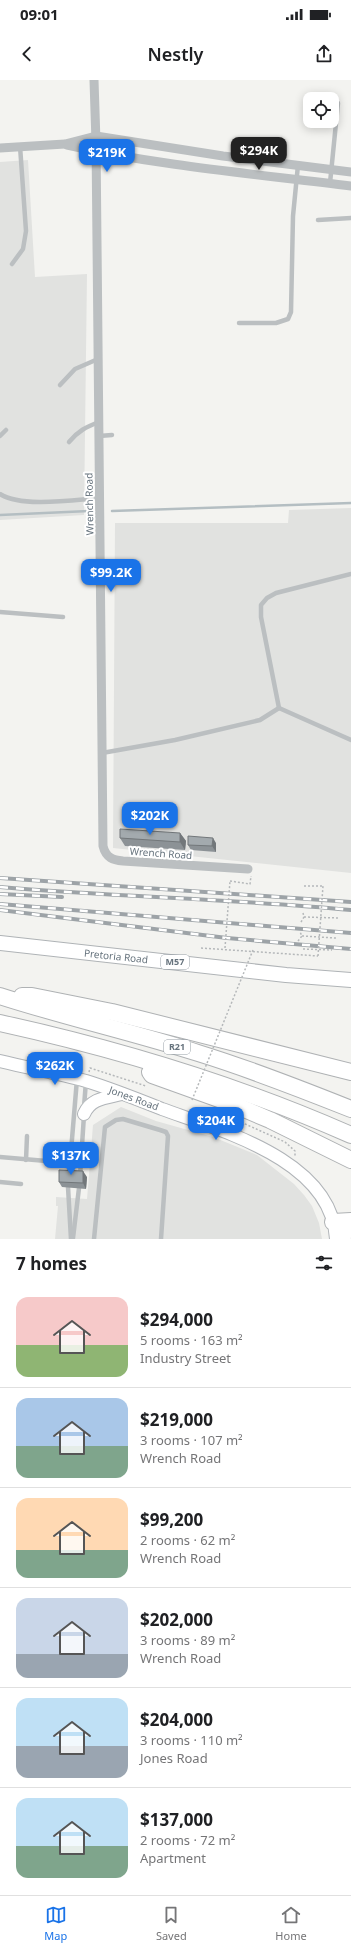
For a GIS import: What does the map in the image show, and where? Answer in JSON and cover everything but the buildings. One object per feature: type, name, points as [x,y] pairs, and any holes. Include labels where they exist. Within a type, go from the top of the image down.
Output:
[{"type":"highway","points":[[0,996],[32,996],[112,1012],[328,1068],[351,1072]]},
{"type":"highway","name":"R21","points":[[0,996],[56,1014],[124,1031],[198,1053],[300,1089],[351,1109]]},
{"type":"highway","name":"R21","points":[[0,1023],[49,1034],[222,1085],[310,1117],[351,1135]]},
{"type":"highway","points":[[140,1060],[152,1075],[230,1103],[270,1120],[351,1160]]},
{"type":"highway","points":[[328,1068],[351,1077]]},
{"type":"highway","points":[[333,1222],[351,1221]]},
{"type":"highway","points":[[341,1239],[347,1230],[351,1228]]},
{"type":"main road","name":"Pretoria Road","points":[[0,943],[278,974],[351,980]]},
{"type":"street","name":"Wrench Road","points":[[94,80],[96,136],[103,846],[106,855],[110,858],[123,862],[248,869]]},
{"type":"street","points":[[0,148],[65,144],[96,136],[351,172]]},
{"type":"street","points":[[65,144],[96,151],[219,170],[297,178],[351,186]]},
{"type":"street","name":"Jones Road","points":[[0,1061],[82,1080],[237,1136],[264,1149],[291,1166],[315,1188],[328,1209],[333,1222],[336,1239]]},
{"type":"street","points":[[84,1114],[89,1105],[95,1101],[123,1094]]},
{"type":"street","name":"Jones Road","points":[[302,1176],[324,1217],[328,1239]]},
{"type":"lane","points":[[330,183],[336,128]]},
{"type":"lane","points":[[12,264],[23,249],[26,231],[20,146]]},
{"type":"lane","points":[[239,323],[276,323],[288,319],[291,312],[293,216],[298,165]]},
{"type":"lane","points":[[318,220],[351,218]]},
{"type":"lane","points":[[60,385],[75,369],[98,359]]},
{"type":"lane","points":[[69,442],[77,432],[85,427],[99,422]]},
{"type":"lane","points":[[0,436],[6,430]]},
{"type":"lane","points":[[99,436],[112,435]]},
{"type":"lane","points":[[0,494],[19,501],[30,502],[100,498]]},
{"type":"lane","points":[[279,708],[261,617],[261,605],[267,598],[276,593],[351,574]]},
{"type":"lane","points":[[0,612],[63,617]]},
{"type":"lane","points":[[102,753],[174,740],[260,720],[279,708]]},
{"type":"lane","points":[[279,708],[351,740]]},
{"type":"lane","points":[[80,1176],[84,1114],[82,1080]]},
{"type":"lane","points":[[69,1175],[82,1080]]},
{"type":"lane","points":[[94,1239],[105,1127],[116,1120],[122,1119],[166,1132],[168,1136],[161,1239]]},
{"type":"lane","points":[[26,1160],[27,1136]]},
{"type":"lane","points":[[0,1157],[80,1166]]},
{"type":"lane","points":[[0,1182],[21,1184]]},
{"type":"lane","points":[[68,1187],[72,1239]]},
{"type":"lane","points":[[72,1239],[79,1188]]},
{"type":"path","points":[[225,948],[230,881],[248,883]]},
{"type":"path","points":[[201,948],[225,948],[318,956],[323,886],[304,886]]},
{"type":"path","points":[[301,922],[304,917],[303,913]]},
{"type":"path","points":[[304,917],[339,918]]},
{"type":"path","points":[[300,932],[302,936]]},
{"type":"path","points":[[302,936],[336,938]]},
{"type":"path","points":[[298,941],[302,936]]},
{"type":"path","points":[[303,949],[332,950]]},
{"type":"path","points":[[192,1100],[253,950]]},
{"type":"path","points":[[90,1068],[148,1087]]},
{"type":"path","points":[[219,1112],[285,1142],[295,1151],[291,1166]]},
{"type":"shaded area","points":[[28,160],[35,277],[87,274],[84,515],[0,520],[0,162]]},
{"type":"shaded area","points":[[351,508],[351,873],[113,848],[115,523],[288,523],[289,510]]},
{"type":"shaded area","points":[[121,1107],[156,1121],[213,1137],[257,1155],[294,1184],[304,1195],[312,1206],[319,1223],[322,1239],[55,1239],[58,1206],[56,1206],[56,1197],[87,1199],[93,1125]]},
{"type":"waterway","points":[[112,511],[351,503]]},
{"type":"waterway","points":[[0,515],[89,511]]},
{"type":"railway","points":[[0,878],[351,902]]},
{"type":"railway","points":[[0,887],[263,903],[351,910]]},
{"type":"railway","points":[[0,894],[62,897]]},
{"type":"railway","points":[[0,904],[351,933]]},
{"type":"railway","points":[[0,910],[227,938],[351,949]]}]
